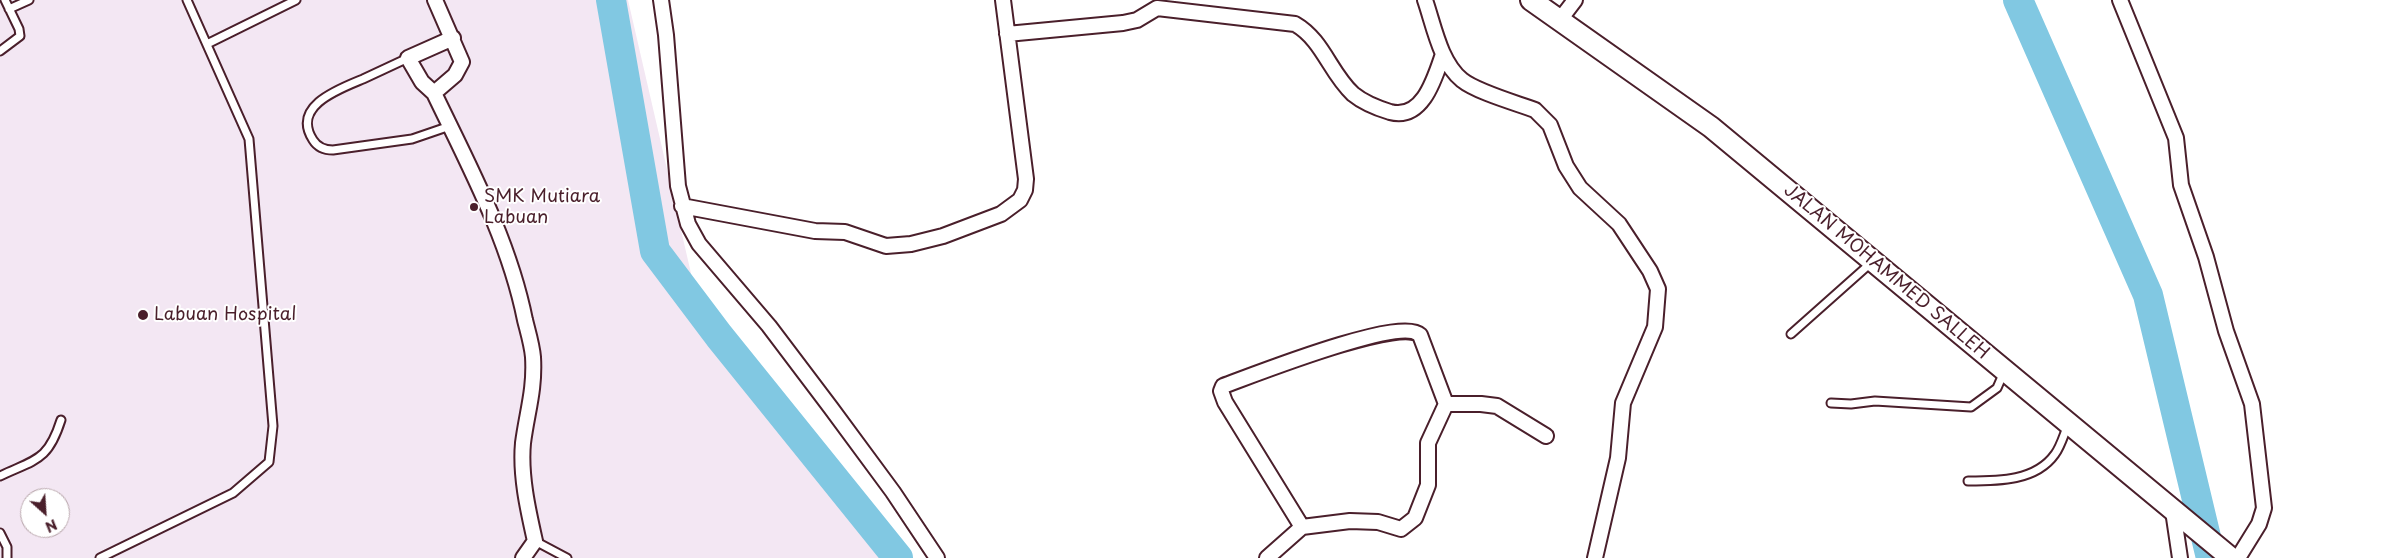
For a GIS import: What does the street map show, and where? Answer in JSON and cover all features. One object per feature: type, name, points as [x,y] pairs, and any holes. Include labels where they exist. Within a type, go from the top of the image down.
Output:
[{"type":"main road","name":"JALAN MOHAMMED SALLEH","points":[[1531,0],[1711,127],[2231,558]]},
{"type":"street","points":[[434,93],[450,80],[460,67],[460,56],[435,0]]},
{"type":"street","points":[[660,0],[666,35],[678,186],[688,224],[699,244],[775,334],[893,492],[937,558]]},
{"type":"street","points":[[682,206],[815,231],[845,232],[886,246],[911,244],[942,236],[1001,214],[1020,200],[1025,190],[1026,179],[1002,0]]},
{"type":"street","points":[[1425,0],[1443,54],[1450,66],[1463,81],[1535,110],[1550,124],[1566,166],[1580,188],[1619,224],[1650,271],[1658,289],[1655,326],[1623,403],[1618,458],[1595,558]]},
{"type":"street","points":[[1559,21],[1575,0]]},
{"type":"street","points":[[2120,0],[2176,138],[2181,185],[2206,256],[2226,331],[2252,404],[2264,508],[2259,524],[2238,558]]},
{"type":"street","points":[[1007,34],[1123,23],[1137,20],[1157,8],[1295,24],[1312,36],[1352,93],[1376,107],[1399,114],[1409,112],[1420,103],[1434,80],[1443,54]]},
{"type":"street","points":[[453,38],[408,58],[422,82],[434,93],[450,126],[494,221],[518,286],[533,356],[533,391],[523,444],[525,491],[535,541],[523,558]]},
{"type":"street","points":[[1267,558],[1302,527],[1350,521],[1378,522],[1401,529],[1415,518],[1428,485],[1428,443],[1446,404],[1420,335],[1409,330],[1377,335],[1314,353],[1223,386],[1221,391],[1225,402],[1302,527]]},
{"type":"street","points":[[1446,404],[1497,406],[1546,436]]},
{"type":"street","points":[[2176,514],[2180,558]]},
{"type":"lane","points":[[0,3],[5,0],[19,29],[20,36],[0,51]]},
{"type":"lane","points":[[9,9],[29,0]]},
{"type":"lane","points":[[100,558],[233,492],[269,462],[272,426],[249,139],[187,0]]},
{"type":"lane","points":[[207,44],[296,0]]},
{"type":"lane","points":[[408,58],[326,96],[313,107],[308,117],[309,132],[312,139],[325,150],[333,150],[412,139],[450,126]]},
{"type":"lane","points":[[1791,334],[1872,262]]},
{"type":"lane","points":[[1831,403],[1851,404],[1875,401],[1970,406],[1997,388],[2004,371]]},
{"type":"lane","points":[[0,476],[44,455],[55,437],[60,420]]},
{"type":"lane","points":[[1968,481],[1997,481],[2018,477],[2039,468],[2056,452],[2068,424]]},
{"type":"lane","points":[[0,534],[7,547],[7,558]]},
{"type":"lane","points":[[535,541],[567,558]]},
{"type":"shaded area","name":"SMK Mutiara Labuan","points":[[0,0],[628,0],[693,282],[896,558],[0,558]]},
{"type":"waterway","points":[[611,0],[655,251],[719,336],[898,558]]},
{"type":"waterway","points":[[2018,0],[2148,295],[2211,558]]},
{"type":"place","name":"SMK Mutiara Labuan","points":[[474,207]]},
{"type":"place","name":"Labuan Hospital","points":[[143,315]]}]
